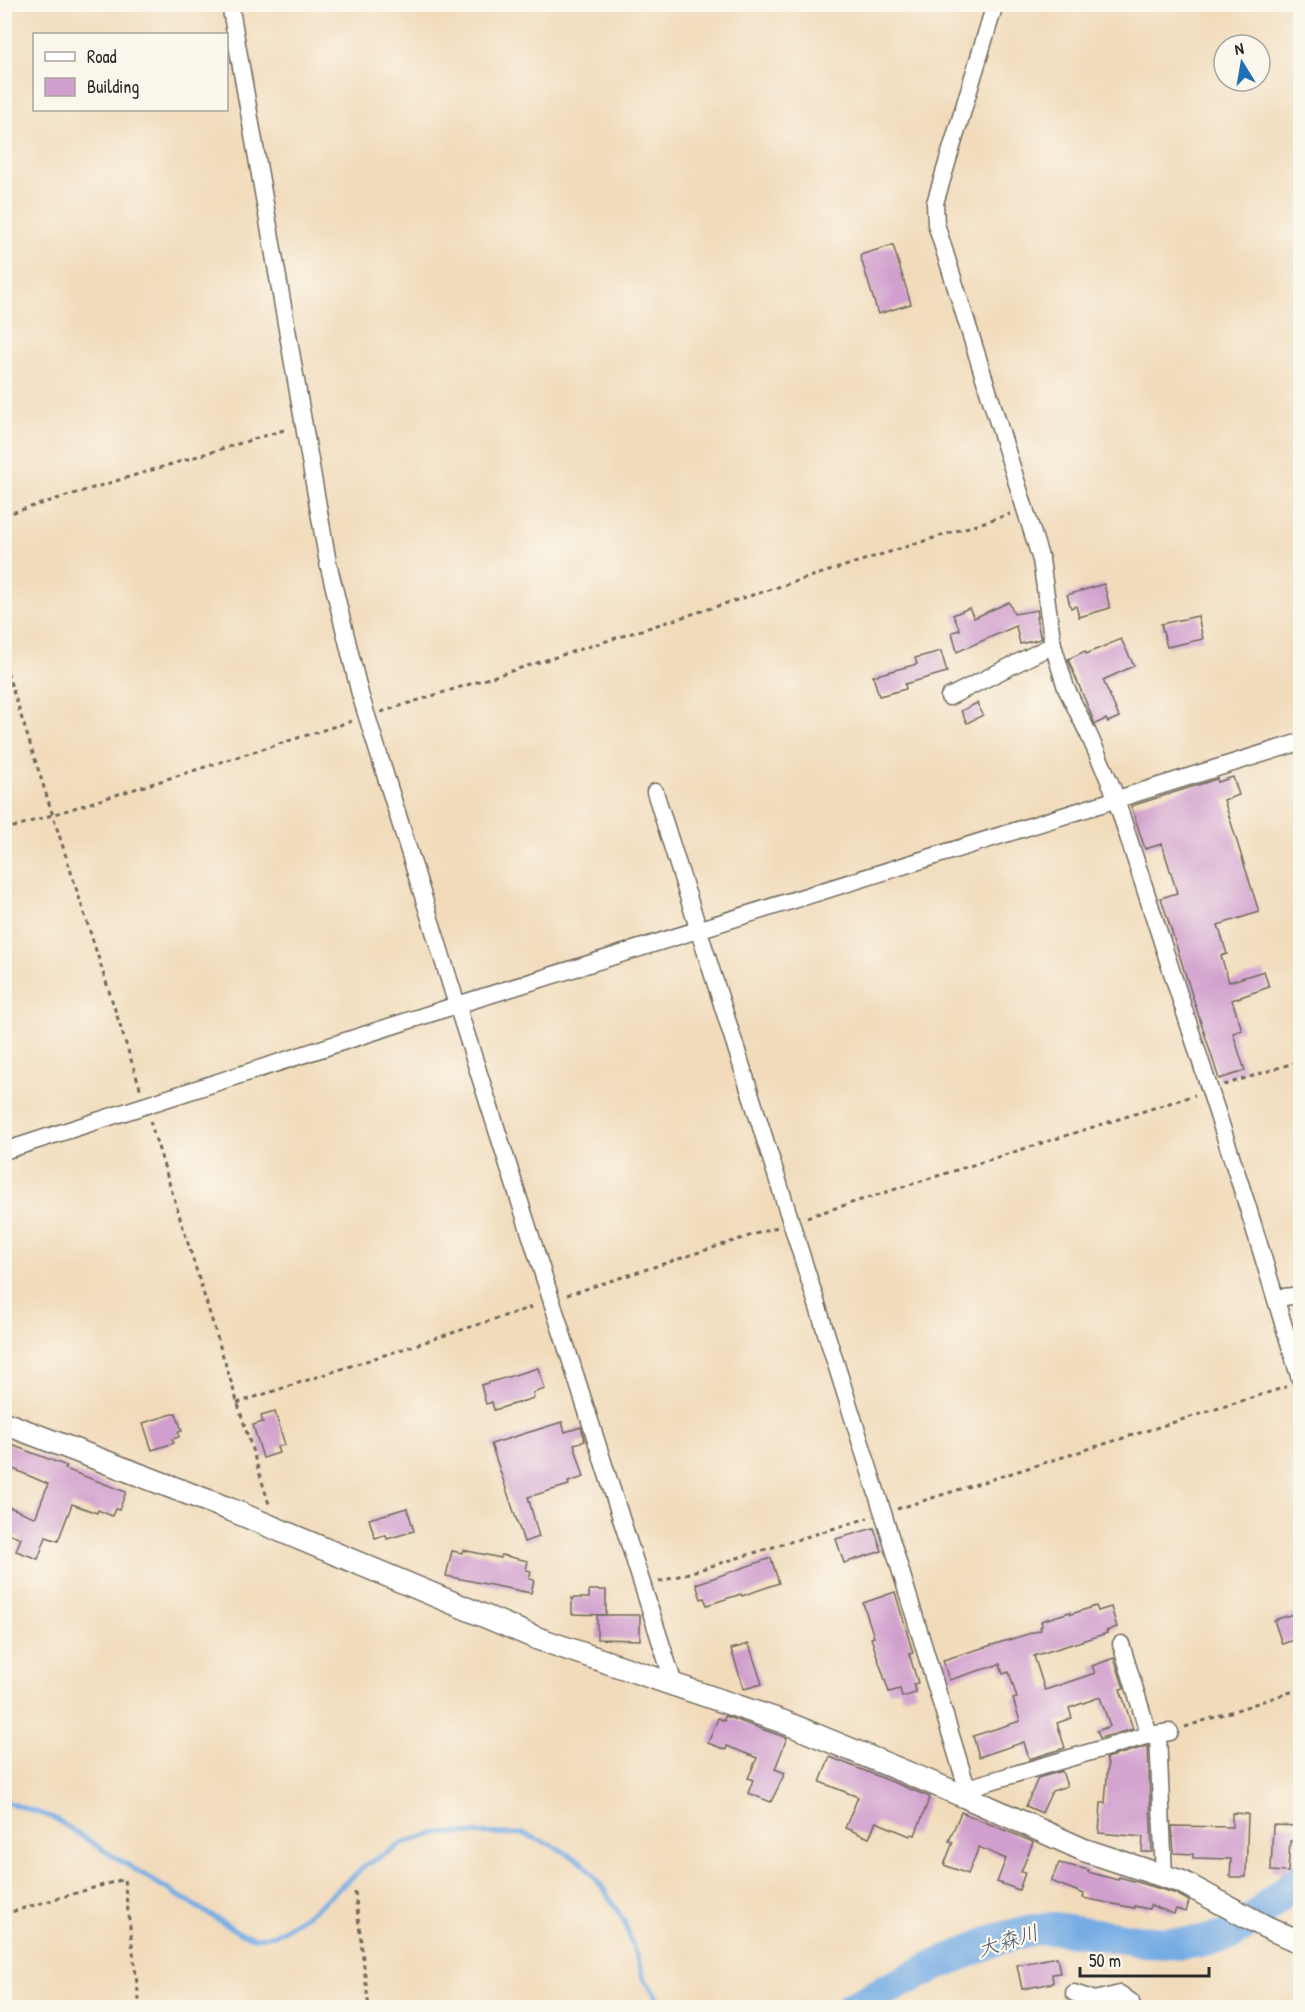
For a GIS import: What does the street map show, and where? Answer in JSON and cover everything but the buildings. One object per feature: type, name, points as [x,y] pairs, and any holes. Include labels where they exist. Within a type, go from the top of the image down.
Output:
[{"type":"street","points":[[230,4],[328,564],[367,716],[456,1005],[675,1687]]},
{"type":"street","points":[[995,4],[935,203],[936,224],[1041,560],[1053,645],[1066,688],[1112,787],[1276,1298],[1295,1382]]},
{"type":"street","points":[[949,697],[1053,645]]},
{"type":"street","points":[[4,1151],[456,1005],[1300,742]]},
{"type":"street","points":[[655,792],[883,1513],[967,1793]]},
{"type":"street","points":[[1276,1298],[1300,1295]]},
{"type":"street","points":[[4,1423],[276,1529],[539,1639],[675,1687],[784,1722],[967,1793],[1084,1850],[1182,1882],[1266,1927],[1300,1942]]},
{"type":"street","points":[[1121,1644],[1159,1733],[1164,1877]]},
{"type":"street","points":[[967,1793],[1159,1733]]},
{"type":"street","points":[[1074,1992],[1095,2000],[1120,1994],[1131,2002],[1132,2007]]},
{"type":"path","points":[[4,515],[303,424]]},
{"type":"path","points":[[4,830],[1025,509]]},
{"type":"path","points":[[4,646],[8,675],[54,815],[276,1529]]},
{"type":"path","points":[[237,1403],[791,1222],[1300,1061]]},
{"type":"path","points":[[643,1587],[1295,1382]]},
{"type":"path","points":[[1159,1733],[1300,1689]]},
{"type":"path","points":[[4,1914],[124,1879],[140,2007]]},
{"type":"path","points":[[355,1892],[369,2007]]},
{"type":"waterway","points":[[4,1801],[54,1818],[240,1933],[257,1938],[275,1935],[314,1910],[366,1865],[406,1842],[437,1833],[524,1834],[552,1845],[582,1862],[603,1888],[624,1921],[644,1978],[660,2002],[667,2008]]},
{"type":"waterway","name":"大森川","points":[[850,2008],[930,1968],[998,1939],[1032,1930],[1055,1928],[1180,1944],[1211,1940],[1232,1934],[1300,1878]]}]
